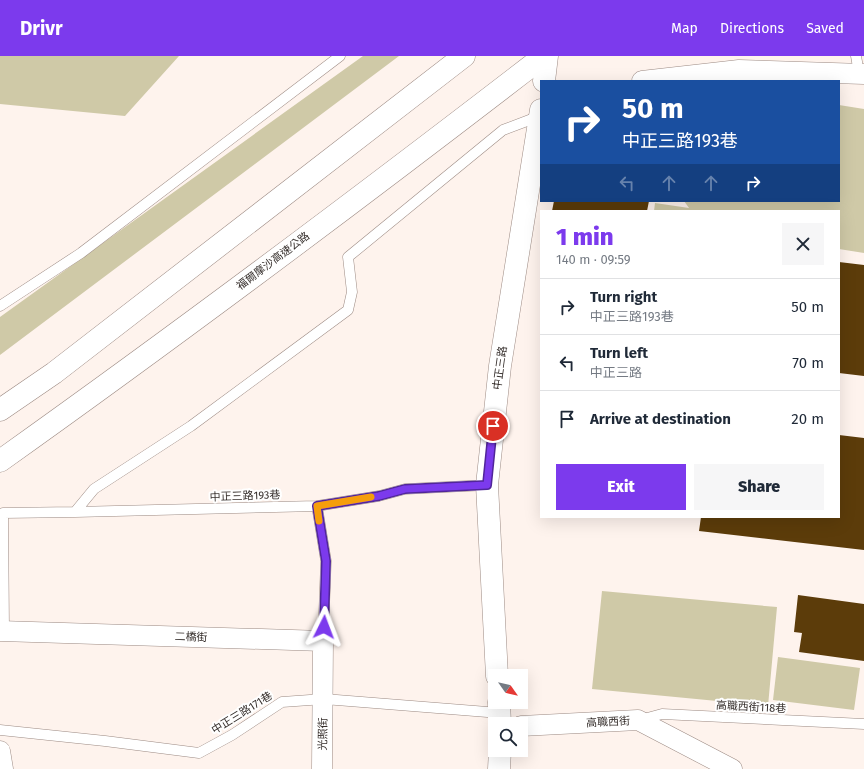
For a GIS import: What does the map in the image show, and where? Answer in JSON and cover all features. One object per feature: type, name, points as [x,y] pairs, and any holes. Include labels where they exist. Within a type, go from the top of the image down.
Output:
[{"type":"main road","name":"福爾摩沙高速公路","points":[[0,461],[104,387],[427,146],[544,56]]},
{"type":"main road","points":[[544,80],[547,56]]},
{"type":"main road","points":[[0,410],[60,368],[458,61]]},
{"type":"main road","name":"中正三路","points":[[498,669],[487,485],[500,366],[540,119]]},
{"type":"main road","points":[[499,769],[500,757]]},
{"type":"street","points":[[651,80],[739,70],[860,68]]},
{"type":"street","name":"二橋街","points":[[2,631],[323,641]]},
{"type":"street","points":[[323,641],[324,699]]},
{"type":"street","name":"光照街","points":[[322,769],[324,699]]},
{"type":"street","name":"高職西街","points":[[528,726],[638,720],[732,769]]},
{"type":"street","points":[[0,751],[3,769]]},
{"type":"lane","points":[[0,306],[81,253],[340,56]]},
{"type":"lane","points":[[75,512],[94,489],[191,426],[348,310],[352,292],[348,257],[503,130],[540,113]]},
{"type":"lane","name":"中正三路193巷","points":[[2,631],[3,513],[317,506],[379,496],[405,489],[487,485]]},
{"type":"lane","points":[[317,506],[326,561],[323,641]]},
{"type":"lane","name":"中正三路171巷","points":[[0,730],[199,753],[232,736],[282,702],[324,699],[500,713]]},
{"type":"lane","name":"高職西街118巷","points":[[638,720],[662,714],[864,724]]},
{"type":"shaded area","points":[[0,56],[179,56],[125,116],[0,104]]},
{"type":"shaded area","points":[[363,56],[399,56],[0,355],[0,317]]},
{"type":"shaded area","points":[[840,105],[864,109],[864,253],[840,249],[840,210],[654,210],[655,203],[689,208],[685,202],[840,202]]},
{"type":"shaded area","points":[[602,591],[777,607],[768,706],[592,689]]},
{"type":"shaded area","points":[[778,657],[860,668],[854,710],[773,700]]},
{"type":"building","points":[[554,202],[649,202],[647,210],[552,210]]},
{"type":"building","points":[[840,262],[864,265],[864,376],[840,373]]},
{"type":"building","points":[[840,435],[864,438],[864,550],[699,531],[701,518],[840,518]]},
{"type":"building","points":[[798,595],[864,604],[864,661],[799,652],[802,633],[794,632]]},
{"type":"slow traffic","points":[[319,521],[317,506],[371,497]]},
{"type":"route","points":[[324,627],[326,561],[317,506],[379,496],[405,489],[487,485],[493,426]]}]
